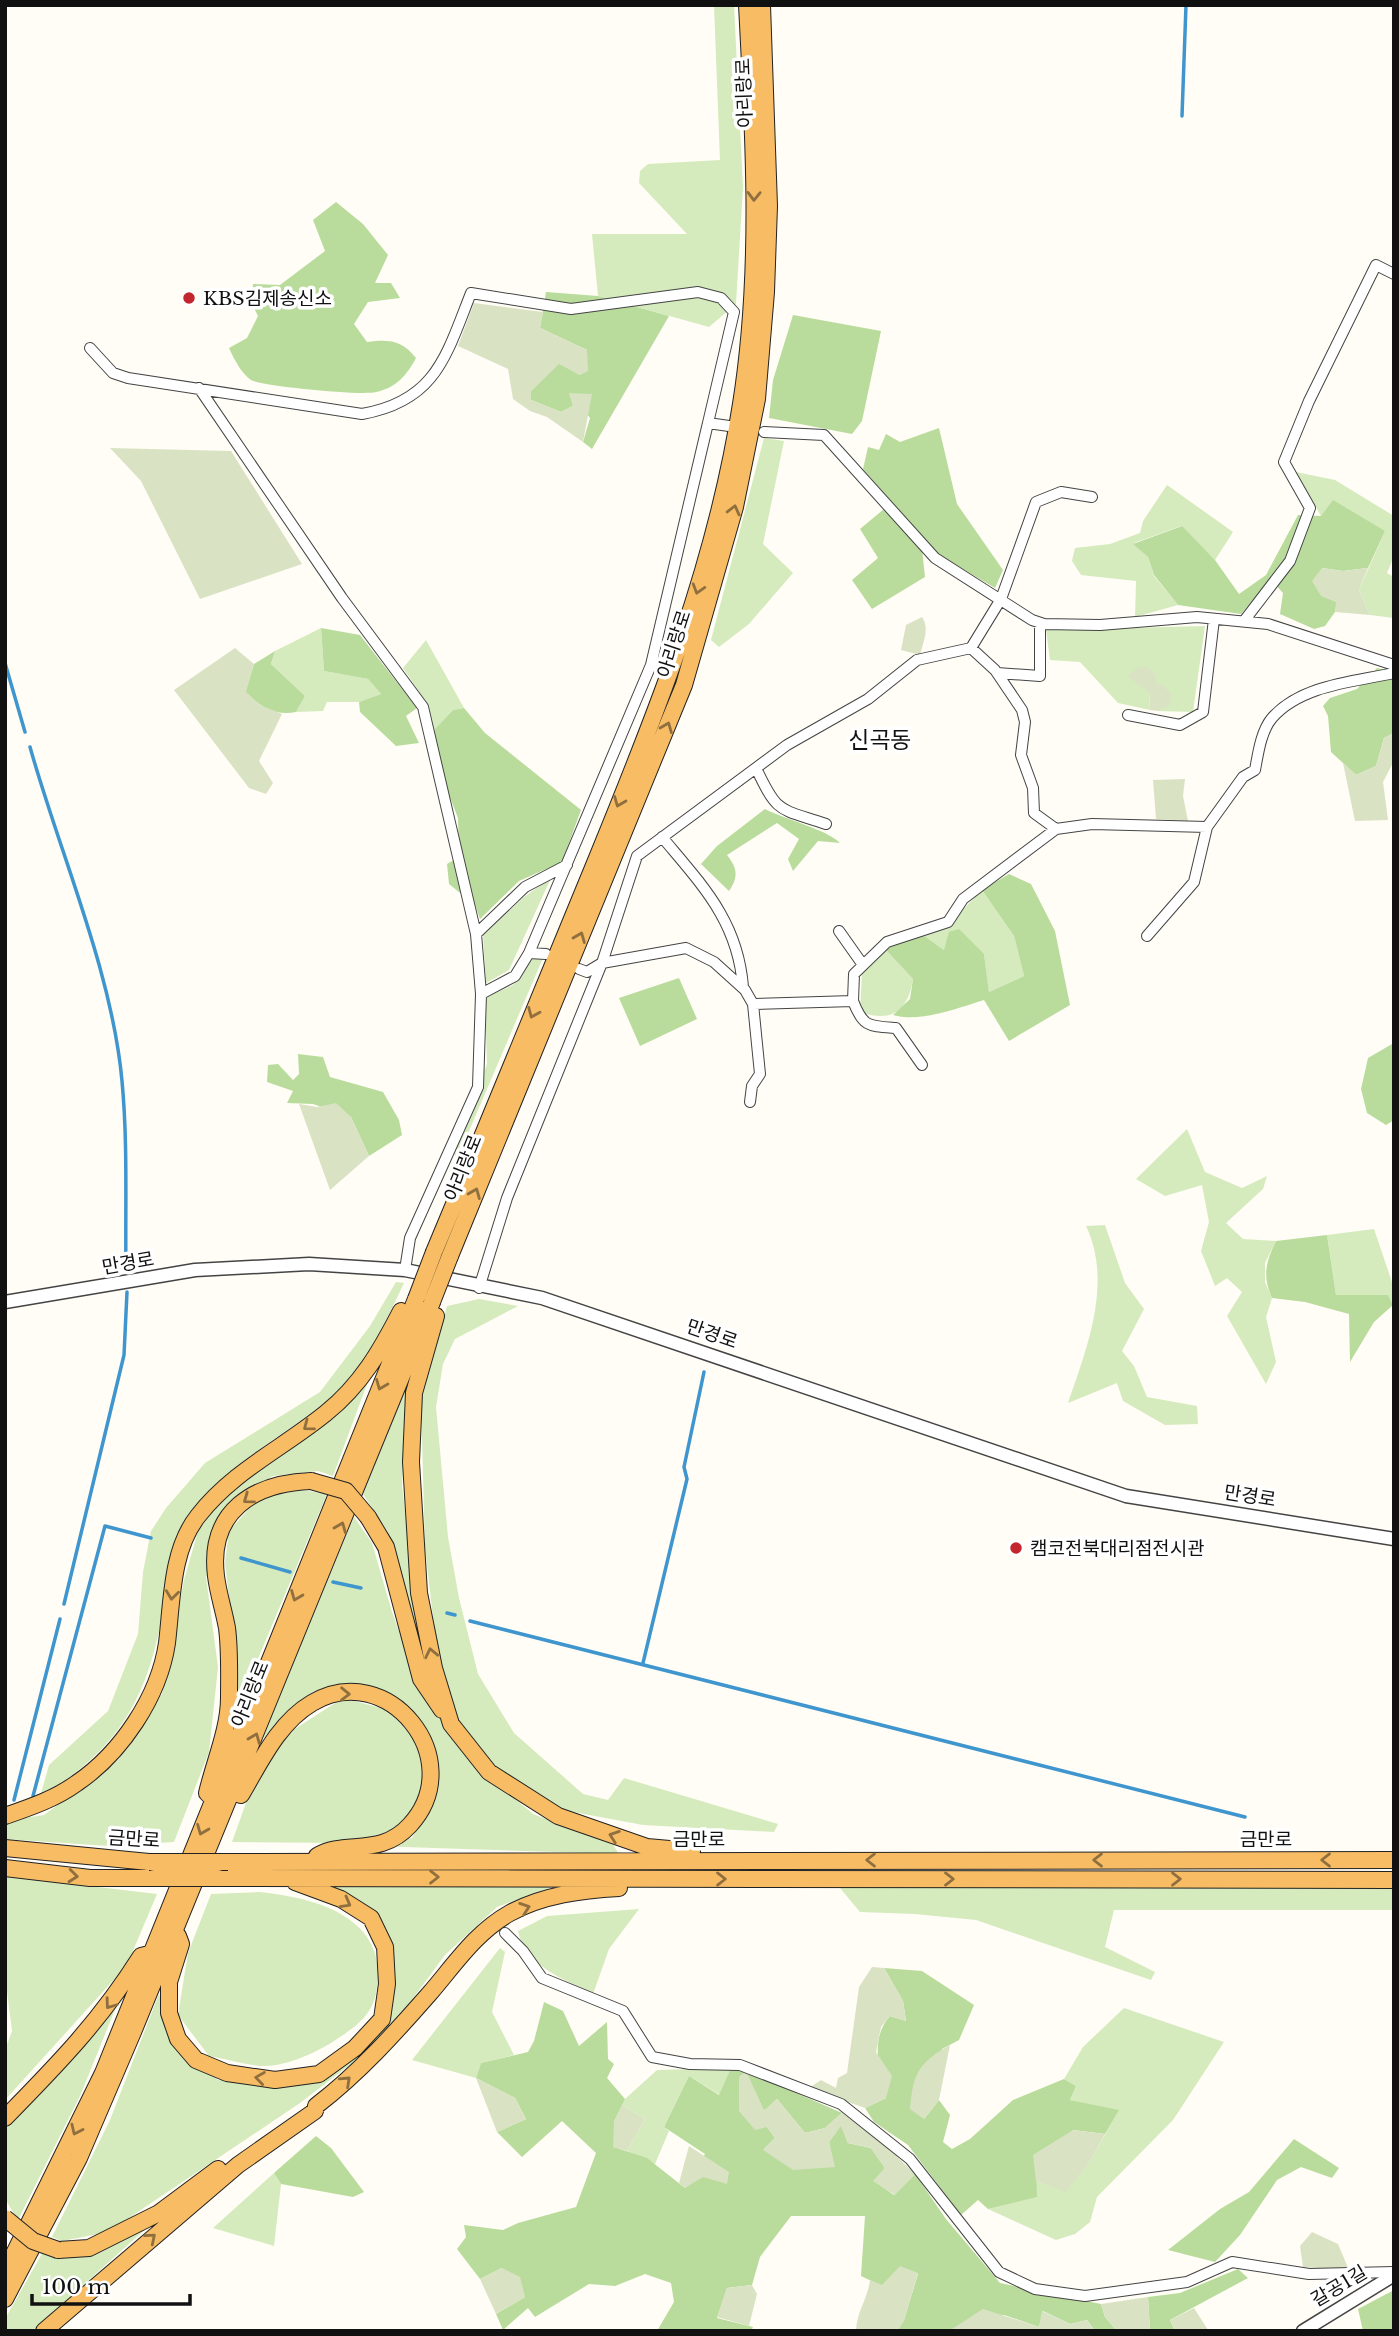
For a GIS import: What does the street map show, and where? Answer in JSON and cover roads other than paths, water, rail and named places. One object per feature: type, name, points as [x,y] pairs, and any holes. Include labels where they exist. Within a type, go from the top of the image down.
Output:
[{"type":"highway","name":"아리랑로","points":[[5,2272],[103,2073],[152,1953],[221,1800],[423,1303],[669,681],[725,489],[741,403],[752,298],[755,145],[747,5]]},
{"type":"highway","name":"아리랑로","points":[[442,1254],[684,685],[735,508],[757,398],[766,292],[769,206],[761,5]]},
{"type":"highway","points":[[5,1816],[48,1801],[78,1783],[105,1759],[146,1704],[166,1647],[175,1576],[197,1518],[231,1479],[328,1411],[361,1380],[404,1305],[423,1303],[437,1313],[414,1393],[411,1462],[419,1593],[435,1668],[451,1724]]},
{"type":"highway","points":[[315,1863],[318,1854],[384,1844],[409,1826],[425,1801],[432,1771],[428,1752],[414,1723],[399,1709],[371,1694],[333,1693],[294,1716],[263,1754],[241,1795],[221,1800],[207,1793],[229,1702],[227,1631],[216,1573],[217,1545],[227,1517],[242,1501],[275,1483],[312,1480],[346,1491],[368,1517],[386,1548],[421,1679],[451,1724],[489,1772],[558,1816],[647,1847],[723,1854],[724,1860]]},
{"type":"highway","name":"아리랑로","points":[[5,2299],[79,2158],[176,1931],[221,1800]]},
{"type":"highway","name":"금만로","points":[[5,1848],[218,1878],[1394,1880]]},
{"type":"highway","name":"금만로","points":[[5,1868],[90,1878],[228,1861],[1394,1860]]},
{"type":"highway","points":[[176,1931],[181,1944],[169,1982],[169,2013],[178,2039],[196,2060],[227,2073],[275,2080],[319,2074],[355,2048],[382,2019],[387,1984],[385,1947],[371,1918],[341,1899],[283,1878]]},
{"type":"highway","points":[[44,2331],[238,2165],[314,2112],[316,2106],[341,2087],[392,2037],[469,1944],[510,1913],[574,1891],[652,1886],[653,1879]]},
{"type":"highway","points":[[5,2118],[89,2031],[112,2003],[141,1956],[152,1953]]},
{"type":"highway","points":[[5,2218],[33,2241],[58,2250],[89,2248],[159,2213],[241,2153],[310,2106],[316,2106]]},
{"type":"street","points":[[1244,621],[1290,561],[1310,509],[1284,462],[1309,401],[1376,265],[1394,274]]},
{"type":"street","points":[[90,348],[113,373],[120,376],[362,414],[391,409],[414,396],[432,378],[452,340],[471,293],[572,309],[698,292],[721,298],[734,312],[651,665],[529,953],[516,976],[481,994]]},
{"type":"street","points":[[198,388],[342,598],[423,707],[476,934],[481,994],[478,1087],[410,1238],[405,1270]]},
{"type":"street","points":[[708,423],[729,426]]},
{"type":"street","points":[[764,432],[824,435],[936,558],[1040,622],[1100,625],[1197,617],[1244,621],[1268,624],[1394,664]]},
{"type":"street","points":[[480,1288],[507,1198],[602,963],[636,856],[788,745],[868,699],[917,660],[971,648],[1001,599],[1036,502],[1061,492],[1092,497]]},
{"type":"street","points":[[1128,715],[1180,724],[1203,712],[1214,618]]},
{"type":"street","points":[[997,673],[1040,676],[1040,622]]},
{"type":"street","points":[[971,648],[997,673],[1022,710],[1025,722],[1021,755],[1033,788],[1034,813],[1056,829]]},
{"type":"street","points":[[1147,936],[1194,882],[1207,827],[1244,777],[1255,770],[1260,745],[1272,719],[1311,691],[1394,673]]},
{"type":"street","points":[[756,768],[772,802],[785,811],[826,824]]},
{"type":"street","points":[[922,1065],[896,1028],[871,1026],[860,1020],[853,1001],[854,974],[887,942],[948,922],[963,898],[1056,829],[1092,824],[1207,827]]},
{"type":"street","points":[[662,837],[718,905],[741,969],[743,988]]},
{"type":"street","points":[[476,934],[525,887],[567,865]]},
{"type":"street","points":[[839,932],[863,965]]},
{"type":"street","points":[[579,969],[587,972],[602,963],[687,948],[714,962],[743,988],[753,1004],[760,1074],[752,1086],[750,1102]]},
{"type":"street","points":[[529,953],[546,954]]},
{"type":"street","points":[[753,1004],[853,1001]]},
{"type":"street","name":"만경로","points":[[5,1302],[195,1270],[309,1264],[405,1270],[480,1288],[542,1298],[1126,1496],[1394,1539]]},
{"type":"street","points":[[505,1933],[523,1951],[542,1978],[623,2011],[652,2057],[690,2064],[740,2065],[841,2104],[910,2159],[999,2272],[1035,2289],[1085,2296],[1188,2282],[1232,2262],[1309,2274],[1394,2274]]},
{"type":"street","name":"갈공1길","points":[[1303,2331],[1394,2274]]},
{"type":"waterway","points":[[1182,116],[1186,5]]},
{"type":"waterway","points":[[5,663],[25,732]]},
{"type":"waterway","points":[[30,747],[84,913],[108,997],[116,1039],[125,1129],[126,1273]]},
{"type":"waterway","points":[[64,1604],[124,1355],[127,1292]]},
{"type":"waterway","points":[[643,1663],[687,1479],[684,1467],[704,1372]]},
{"type":"waterway","points":[[33,1796],[105,1526],[151,1538]]},
{"type":"waterway","points":[[241,1558],[290,1572]]},
{"type":"waterway","points":[[333,1582],[361,1588]]},
{"type":"waterway","points":[[447,1613],[455,1615]]},
{"type":"waterway","points":[[14,1800],[60,1619]]},
{"type":"waterway","points":[[470,1621],[1245,1817]]},
{"type":"place","name":"KBS김제송신소","points":[[189,298]]},
{"type":"place","name":"캠코전북대리점전시관","points":[[1016,1548]]},
{"type":"district","name":"신곡동","points":[[880,740]]}]
